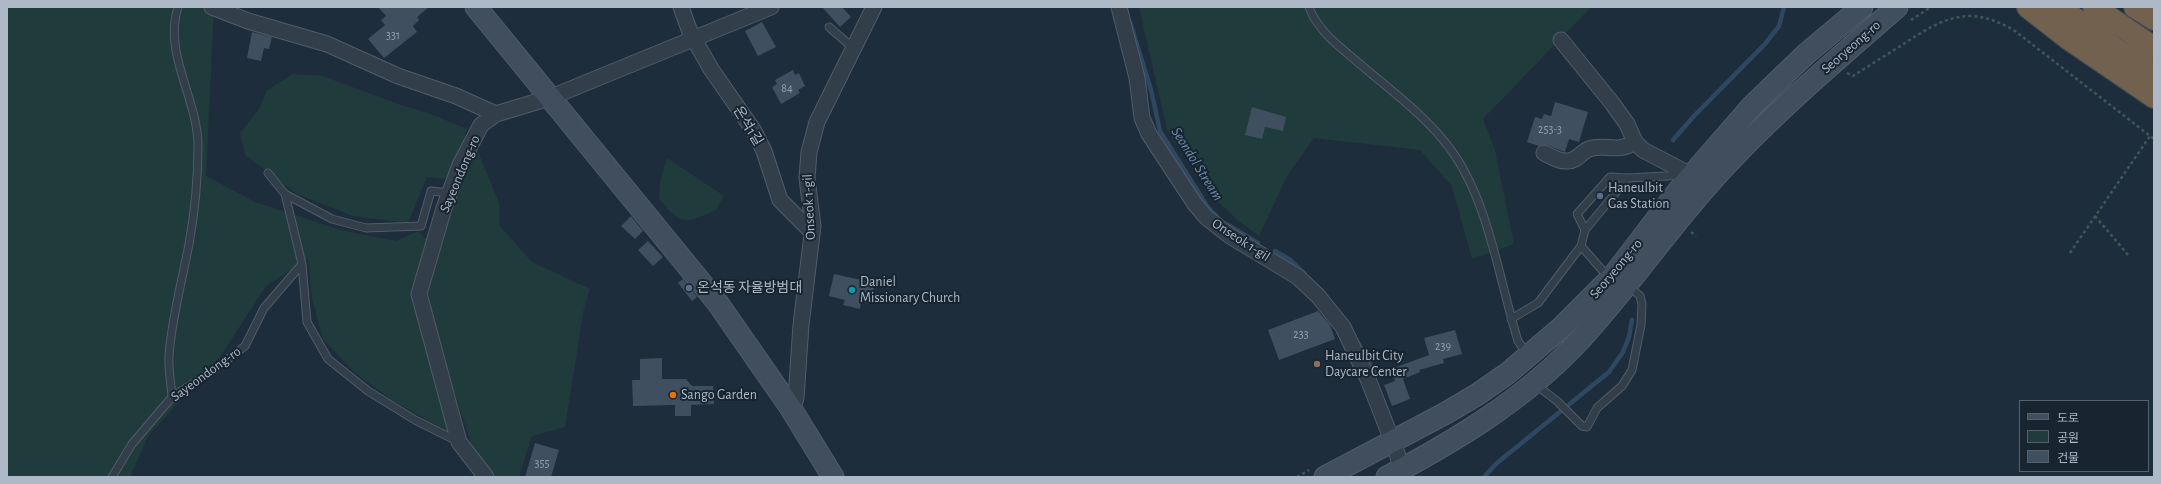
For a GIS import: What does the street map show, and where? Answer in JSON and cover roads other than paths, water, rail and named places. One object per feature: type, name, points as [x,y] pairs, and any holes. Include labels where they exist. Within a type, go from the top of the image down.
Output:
[{"type":"highway","points":[[2028,7],[2069,39],[2154,97]]},
{"type":"highway","points":[[2059,7],[2154,73]]},
{"type":"highway","points":[[2094,7],[2154,48]]},
{"type":"highway","points":[[2135,7],[2154,20]]},
{"type":"street","points":[[212,7],[248,21],[332,46],[398,76],[456,96],[496,114],[549,98],[771,7]]},
{"type":"street","points":[[476,7],[717,302],[790,406],[833,477]]},
{"type":"street","name":"온석1길","points":[[681,7],[694,39],[711,69],[754,131],[764,152],[780,200],[812,232]]},
{"type":"street","name":"Onseok 1-gil","points":[[790,406],[794,403],[796,398],[801,325],[812,232],[813,219],[807,178],[807,164],[811,141],[817,122],[852,47],[874,7]]},
{"type":"street","name":"Onseok 1-gil","points":[[1119,7],[1138,78],[1142,118],[1156,145],[1195,204],[1212,224],[1289,270],[1311,289],[1343,327],[1354,347],[1396,463]]},
{"type":"street","name":"Seoryeong-ro","points":[[1325,477],[1396,463],[1466,431],[1541,389],[1577,343],[1691,175],[1724,137],[1782,77],[1862,7]]},
{"type":"street","name":"Seoryeong-ro","points":[[1396,463],[1452,409],[1478,394],[1528,356],[1619,282],[1714,178],[1804,87],[1889,10]]},
{"type":"street","points":[[1561,40],[1612,103],[1627,124],[1635,142],[1643,150],[1691,175]]},
{"type":"street","name":"Sayeondong-ro","points":[[486,477],[459,442],[419,294],[450,193],[475,134],[481,125],[496,114]]},
{"type":"street","points":[[1544,153],[1561,161],[1568,161],[1591,149],[1617,149],[1635,142]]},
{"type":"street","points":[[1452,409],[1466,431]]},
{"type":"lane","points":[[172,397],[169,356],[176,302],[189,244],[195,199],[198,142],[190,101],[173,34],[178,7]]},
{"type":"lane","points":[[1309,7],[1316,22],[1334,42],[1431,127],[1459,162],[1482,214],[1518,341],[1528,356]]},
{"type":"lane","points":[[829,27],[852,47]]},
{"type":"lane","points":[[268,173],[286,194],[332,218],[366,228],[421,226],[431,191],[450,193]]},
{"type":"lane","points":[[1585,230],[1577,214],[1610,177],[1628,178],[1691,175]]},
{"type":"lane","points":[[1511,319],[1538,303],[1581,246],[1585,230],[1628,178]]},
{"type":"lane","points":[[286,194],[302,264]]},
{"type":"lane","points":[[1541,389],[1582,426],[1587,427],[1597,408],[1622,386],[1632,370],[1642,325],[1642,304],[1640,296],[1619,282],[1581,246]]},
{"type":"lane","name":"Sayeondong-ro","points":[[112,477],[132,444],[172,397],[214,370],[245,346],[264,308],[302,264]]},
{"type":"lane","name":"Sayeondong-ro","points":[[302,264],[307,322],[328,359],[368,390],[415,420],[459,442]]},
{"type":"waterway","points":[[1673,140],[1694,116],[1765,44],[1779,26],[1784,7]]},
{"type":"waterway","name":"Seondol Stream","points":[[1130,22],[1151,90],[1160,131],[1207,206],[1217,217]]},
{"type":"waterway","name":"Seondol Stream","points":[[1228,225],[1258,243]]},
{"type":"waterway","name":"Seondol Stream","points":[[1275,251],[1289,259],[1304,273]]},
{"type":"waterway","points":[[1484,477],[1497,463],[1609,372],[1623,352],[1629,337],[1632,320]]},
{"type":"waterway","name":"Seondol Stream","points":[[1358,343],[1376,375]]},
{"type":"place","name":"Haneulbit Gas Station","points":[[1600,196]]},
{"type":"place","name":"온석동 자율방범대","points":[[689,288]]},
{"type":"place","name":"Daniel Missionary Church","points":[[852,290]]},
{"type":"place","name":"Haneulbit City Daycare Center","points":[[1317,364]]},
{"type":"place","name":"Sango Garden","points":[[673,395]]}]
